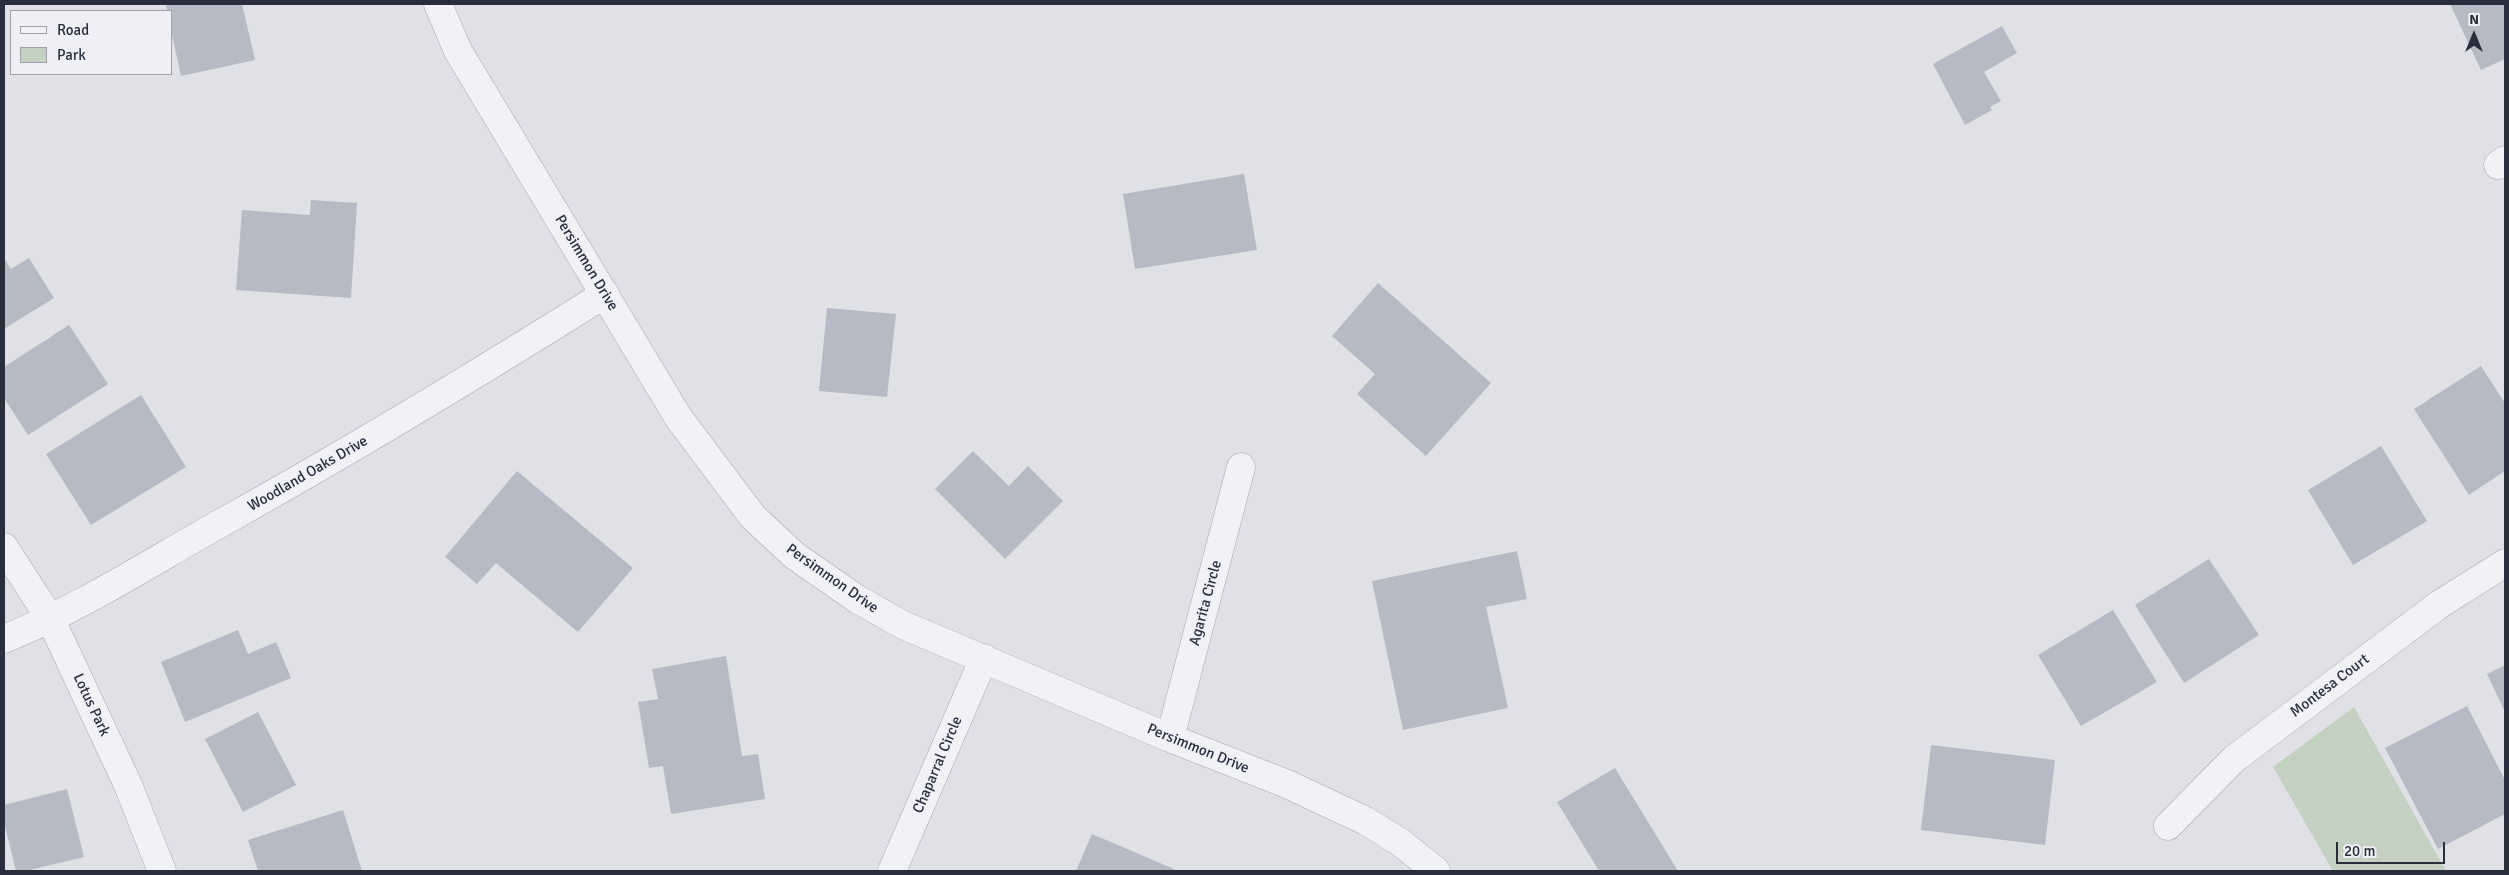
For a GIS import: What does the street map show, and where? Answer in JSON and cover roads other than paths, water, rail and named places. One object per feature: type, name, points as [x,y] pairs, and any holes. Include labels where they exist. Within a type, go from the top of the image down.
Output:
[{"type":"street","name":"Persimmon Drive","points":[[438,4],[458,51],[678,417],[753,517],[795,556],[857,599],[902,625],[1170,738],[1287,784],[1366,821],[1400,842],[1436,871]]},
{"type":"street","name":"Woodland Oaks Drive","points":[[4,639],[51,620],[460,385],[605,294]]},
{"type":"street","name":"Agarita Circle","points":[[1170,738],[1241,467]]},
{"type":"street","name":"Lotus Park","points":[[4,547],[51,620],[128,784],[162,871]]},
{"type":"street","name":"Montesa Court","points":[[2168,826],[2234,759],[2440,604],[2505,563]]},
{"type":"street","name":"Chaparral Circle","points":[[892,871],[984,658]]}]
